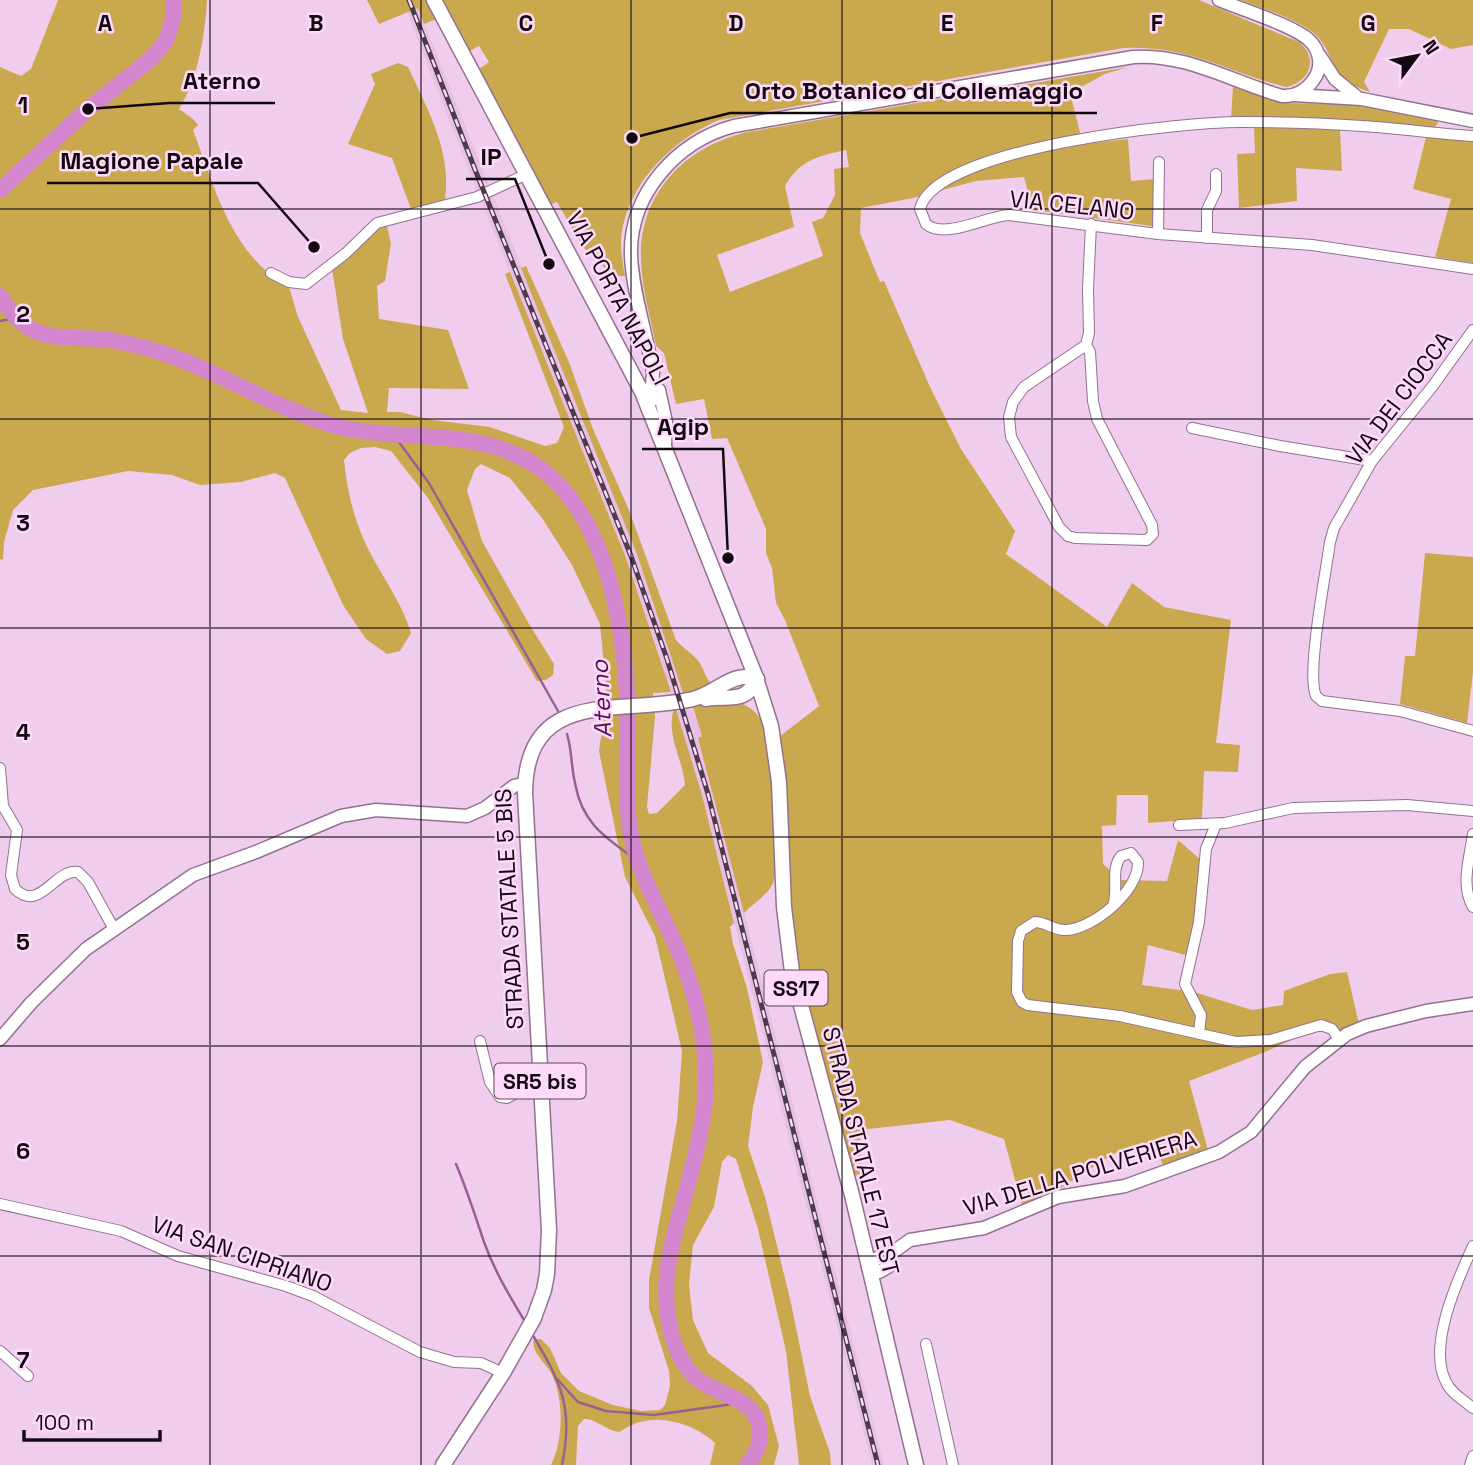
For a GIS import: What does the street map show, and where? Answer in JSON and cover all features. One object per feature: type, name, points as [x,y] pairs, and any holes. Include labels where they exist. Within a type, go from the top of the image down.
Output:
[{"type":"main road","name":"VIA PORTA NAPOLI","points":[[434,0],[527,174],[650,385],[646,398],[757,680]]},
{"type":"main road","points":[[1219,0],[1308,39],[1335,79],[1361,98]]},
{"type":"main road","points":[[1315,48],[1319,62],[1320,87]]},
{"type":"main road","points":[[665,445],[666,422],[650,385],[651,357],[632,269],[634,226],[648,193],[670,163],[694,143],[723,129],[906,94],[1141,56],[1181,61],[1277,95],[1320,87],[1437,114],[1471,128]]},
{"type":"main road","points":[[1297,93],[1320,87]]},
{"type":"main road","points":[[729,681],[738,666],[741,639]]},
{"type":"main road","name":"STRADA STATALE 5 BIS","points":[[443,1465],[503,1373],[534,1318],[547,1274],[549,1230],[526,783],[530,758],[548,730],[565,717],[598,708],[649,705],[732,697],[747,694],[757,680],[741,676],[696,698],[649,705]]},
{"type":"main road","name":"STRADA STATALE 17 EST","points":[[757,680],[771,726],[779,782],[783,906],[792,972],[863,1244],[916,1465]]},
{"type":"main road","points":[[732,697],[755,707],[771,726]]},
{"type":"main road","points":[[0,1039],[73,961],[114,929],[193,875],[341,816],[376,810],[467,816],[479,812],[514,786],[526,783]]},
{"type":"main road","name":"VIA DELLA POLVERIERA","points":[[868,1267],[879,1272],[910,1240],[986,1227],[1066,1194],[1135,1183],[1226,1149],[1256,1128],[1298,1074],[1339,1039],[1366,1026],[1426,1011],[1473,1004]]},
{"type":"main road","points":[[863,1244],[887,1261],[875,1296]]},
{"type":"street","points":[[1432,132],[1442,127],[1442,120],[1437,114]]},
{"type":"street","name":"VIA CELANO","points":[[1471,128],[1446,134],[1360,125],[1235,122],[1072,140],[1018,152],[962,172],[929,192],[920,209],[926,224],[941,230],[1009,215],[1158,234],[1299,244],[1473,269]]},
{"type":"street","points":[[1446,134],[1471,128]]},
{"type":"street","points":[[1158,234],[1159,162]]},
{"type":"street","points":[[271,273],[289,282],[306,284],[346,253],[377,223],[477,197],[527,174]]},
{"type":"street","points":[[1207,238],[1207,213],[1216,191],[1216,174]]},
{"type":"street","points":[[1086,345],[1090,352],[1093,401],[1097,419],[1153,528],[1152,537],[1144,541],[1075,538],[1065,534],[1010,432],[1009,411],[1020,391],[1086,345],[1089,333],[1091,224]]},
{"type":"street","name":"VIA DEI CIOCCA","points":[[1473,330],[1432,387],[1372,461],[1331,534],[1315,650],[1314,692],[1325,702],[1405,712],[1473,731]]},
{"type":"street","points":[[1192,428],[1372,461]]},
{"type":"street","points":[[0,768],[3,806],[17,831],[11,875],[15,889],[24,896],[37,895],[65,874],[78,872],[86,879],[114,929]]},
{"type":"street","points":[[1179,825],[1216,824],[1288,808],[1306,807],[1407,805],[1473,811]]},
{"type":"street","points":[[1199,1033],[1201,1015],[1185,984],[1199,922],[1206,849],[1216,824]]},
{"type":"street","points":[[1473,834],[1467,885],[1473,907]]},
{"type":"street","points":[[1113,906],[1116,897],[1116,863],[1121,856],[1130,853],[1138,862],[1137,874],[1132,885],[1113,906],[1085,925],[1071,930],[1059,930],[1038,921],[1021,931],[1018,941],[1017,992],[1020,999],[1028,1005],[1120,1016],[1236,1042],[1281,1038],[1321,1025],[1332,1029],[1339,1039]]},
{"type":"street","points":[[480,1041],[491,1082],[500,1097],[507,1098],[525,1088],[540,1084]]},
{"type":"street","name":"VIA SAN CIPRIANO","points":[[0,1204],[121,1231],[178,1256],[286,1286],[313,1296],[420,1352],[454,1362],[485,1364],[503,1373]]},
{"type":"street","points":[[1473,1246],[1448,1307],[1441,1362],[1448,1386],[1473,1408]]},
{"type":"street","points":[[926,1344],[953,1465]]},
{"type":"street","points":[[0,1351],[28,1376]]},
{"type":"street","points":[[1470,1465],[1473,1456]]},
{"type":"shaded area","points":[[58,0],[207,0],[199,56],[191,84],[179,109],[198,125],[193,130],[218,197],[239,239],[269,273],[289,287],[298,317],[341,410],[368,413],[343,339],[332,269],[373,231],[387,226],[391,244],[385,281],[377,286],[379,319],[448,330],[469,389],[389,388],[387,412],[490,427],[545,446],[557,443],[564,427],[505,274],[510,272],[626,558],[671,692],[653,693],[655,717],[647,807],[649,814],[657,813],[685,785],[673,736],[672,716],[675,706],[702,795],[734,923],[730,927],[733,944],[747,988],[763,1062],[748,1146],[765,1197],[810,1396],[830,1453],[831,1465],[799,1465],[786,1351],[758,1229],[736,1159],[728,1155],[722,1162],[714,1207],[693,1245],[689,1285],[693,1320],[708,1353],[752,1386],[768,1405],[779,1446],[774,1465],[710,1465],[715,1443],[694,1428],[669,1421],[643,1421],[620,1432],[584,1419],[578,1426],[576,1465],[551,1465],[560,1433],[559,1398],[551,1372],[537,1354],[534,1339],[541,1339],[550,1348],[561,1373],[579,1391],[613,1405],[641,1411],[660,1410],[665,1405],[670,1386],[669,1371],[649,1308],[649,1280],[677,1121],[682,1051],[655,936],[625,877],[599,751],[607,695],[600,624],[572,565],[542,518],[510,478],[481,464],[475,469],[467,490],[482,541],[554,664],[553,675],[546,680],[537,681],[428,498],[391,451],[375,447],[361,448],[350,453],[344,460],[345,470],[360,530],[411,633],[400,651],[387,654],[366,639],[343,605],[285,478],[275,473],[241,482],[200,485],[172,475],[128,471],[33,490],[13,510],[4,542],[3,560],[0,559],[0,67],[21,76],[31,69]]},
{"type":"shaded area","points":[[367,0],[1199,0],[1299,42],[1309,55],[1310,62],[1306,75],[1286,87],[1188,55],[1147,48],[1123,48],[719,120],[683,140],[667,153],[640,185],[624,222],[621,243],[625,276],[613,276],[583,247],[557,202],[550,205],[476,71],[489,62],[479,46],[466,53],[437,19],[424,24],[418,8],[379,24]]},
{"type":"shaded area","points":[[1241,0],[1473,0],[1473,45],[1451,49],[1409,29],[1389,29],[1364,82],[1370,92],[1345,79],[1325,47],[1311,31],[1286,17]]},
{"type":"shaded area","points":[[418,8],[637,554],[687,704],[691,704],[702,736],[698,738],[714,792],[884,1465],[872,1465],[702,795],[661,661],[626,558],[407,12]]},
{"type":"shaded area","points":[[398,63],[408,67],[423,99],[437,132],[445,165],[445,200],[411,209],[392,158],[348,144],[375,84],[371,74]]},
{"type":"shaded area","points":[[1128,67],[1105,74],[1070,93],[1083,144],[1128,139],[1131,181],[1156,179],[1152,226],[1033,210],[1024,177],[976,181],[913,198],[861,208],[860,233],[880,282],[884,281],[930,387],[961,449],[1015,531],[1006,554],[1107,627],[1132,583],[1164,607],[1231,620],[1216,743],[1240,745],[1238,772],[1204,771],[1202,819],[1148,823],[1148,795],[1117,795],[1116,825],[1102,826],[1103,864],[1121,880],[1167,881],[1178,840],[1202,861],[1196,927],[1189,956],[1148,945],[1142,985],[1194,992],[1252,1010],[1283,1005],[1284,991],[1330,974],[1347,972],[1359,1024],[1341,1034],[1328,1023],[1265,1052],[1189,1081],[1208,1150],[1164,1168],[1154,1144],[1115,1153],[1059,1189],[1022,1206],[1004,1139],[950,1120],[860,1130],[862,1174],[852,1176],[793,944],[779,737],[819,706],[776,603],[772,568],[766,553],[766,529],[727,438],[712,439],[704,399],[676,404],[664,353],[656,346],[642,273],[642,237],[648,215],[657,195],[670,177],[686,161],[704,149],[748,132]],"holes":[[[846,150],[849,167],[834,169],[835,195],[823,218],[812,222],[823,256],[730,292],[717,255],[794,227],[785,186],[797,170],[818,157]]]},
{"type":"shaded area","points":[[1233,87],[1282,103],[1349,104],[1435,119],[1438,123],[1429,128],[1353,120],[1231,117]]},
{"type":"shaded area","points":[[1254,127],[1340,130],[1342,171],[1296,168],[1297,201],[1239,208],[1237,154],[1255,153]]},
{"type":"shaded area","points":[[1426,137],[1473,140],[1473,263],[1435,257],[1451,199],[1413,189]]},
{"type":"shaded area","points":[[526,266],[569,362],[593,429],[629,510],[676,640],[697,659],[717,690],[743,704],[760,718],[768,749],[774,800],[775,870],[771,887],[744,913],[698,738],[702,736],[692,704],[687,705],[637,554],[521,268]]},
{"type":"shaded area","points":[[1425,553],[1473,557],[1473,672],[1467,723],[1400,704],[1405,656],[1415,656]]},
{"type":"waterway","name":"Aterno","points":[[0,190],[88,109],[152,58],[166,41],[173,19],[173,0]]},
{"type":"waterway","name":"Aterno","points":[[0,296],[20,321],[36,332],[56,337],[110,340],[159,352],[195,365],[323,422],[368,432],[468,441],[516,454],[538,467],[563,489],[583,516],[610,581],[618,617],[627,687],[627,797],[633,844],[646,882],[687,974],[697,1007],[705,1056],[703,1116],[669,1261],[667,1311],[675,1344],[691,1373],[753,1412],[758,1422],[760,1439],[747,1465]]},
{"type":"waterway","points":[[0,321],[17,318]]},
{"type":"waterway","points":[[393,434],[429,483],[558,711]]},
{"type":"waterway","points":[[567,734],[575,783],[583,809],[597,829],[638,861]]},
{"type":"waterway","points":[[456,1164],[492,1262],[524,1320]]},
{"type":"waterway","points":[[532,1334],[551,1367],[562,1396],[566,1427],[562,1465]]},
{"type":"waterway","points":[[557,1379],[578,1402],[606,1411],[654,1415],[733,1404],[751,1408]]},
{"type":"railway","points":[[409,0],[631,556],[667,659],[708,794],[878,1465]]},
{"type":"place","name":"Aterno","points":[[88,109]]},
{"type":"place","name":"Orto Botanico di Collemaggio","points":[[632,138]]},
{"type":"place","name":"Magione Papale","points":[[314,247]]},
{"type":"place","name":"IP","points":[[549,264]]},
{"type":"place","name":"Agip","points":[[728,558]]}]
